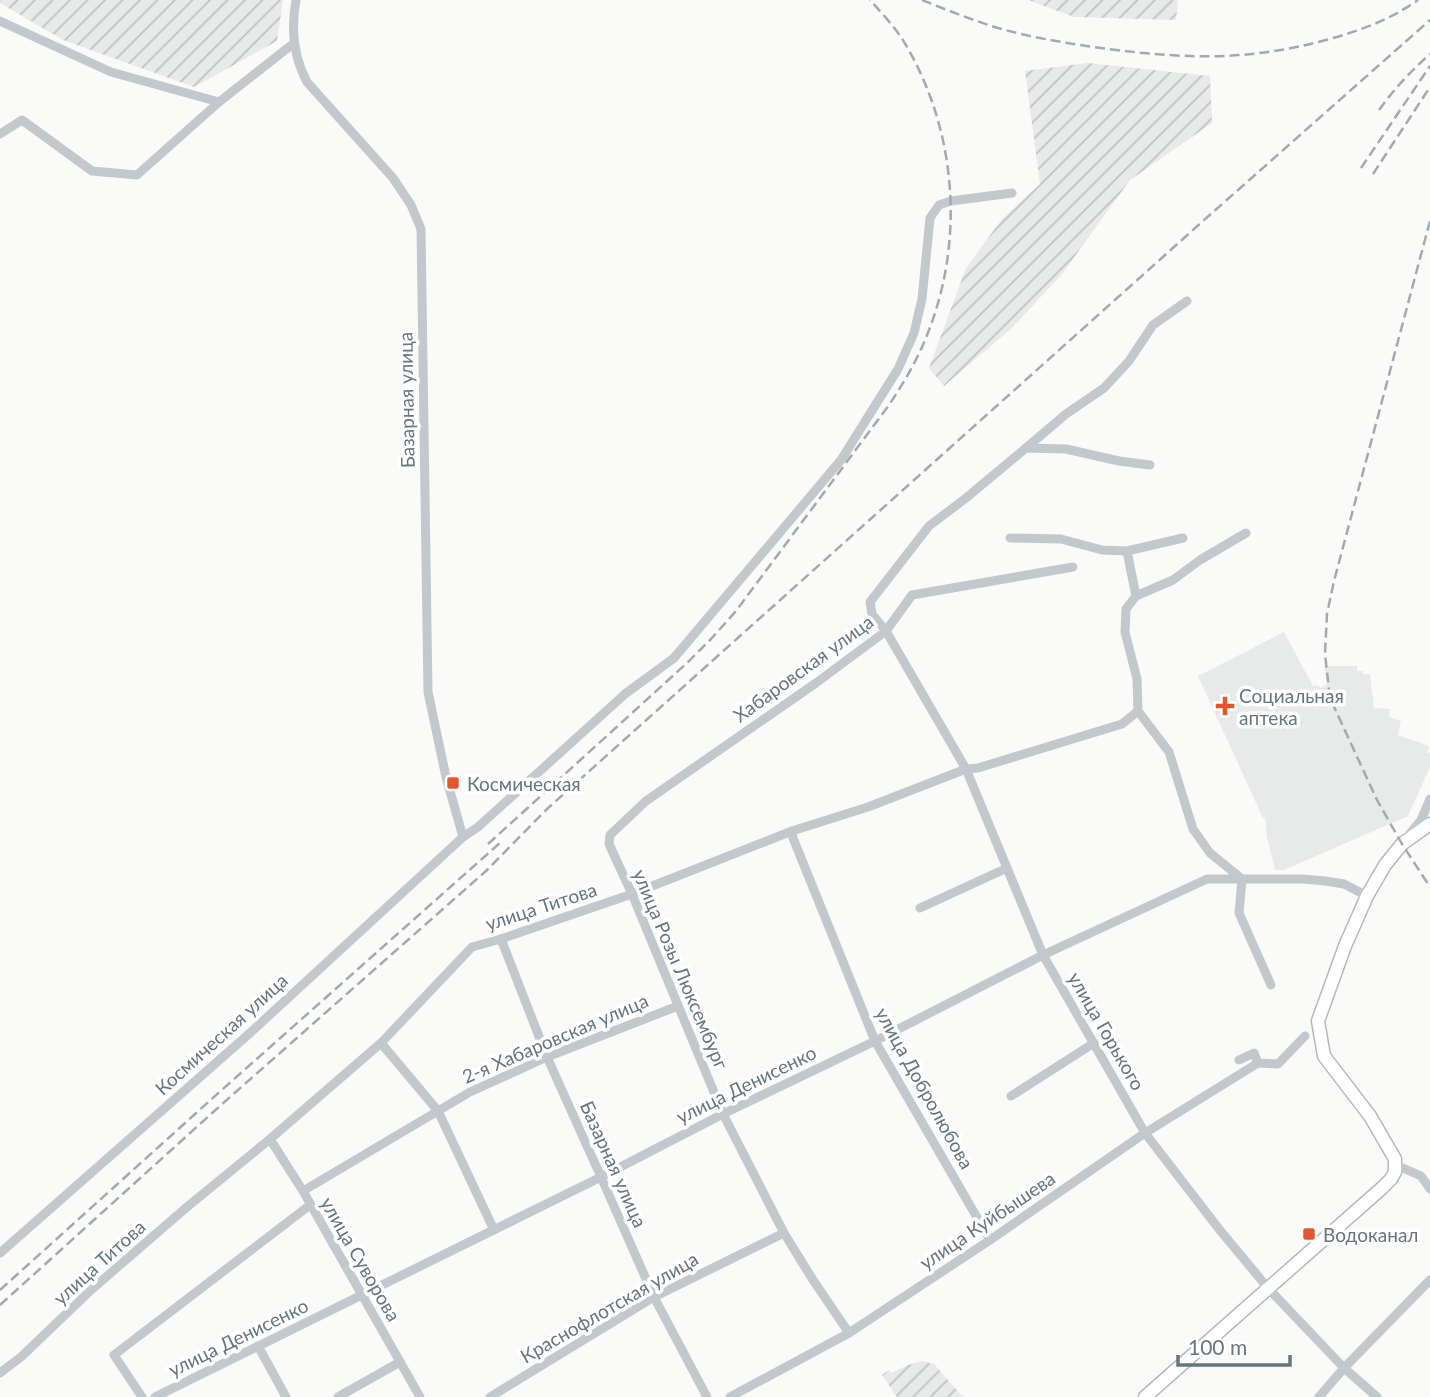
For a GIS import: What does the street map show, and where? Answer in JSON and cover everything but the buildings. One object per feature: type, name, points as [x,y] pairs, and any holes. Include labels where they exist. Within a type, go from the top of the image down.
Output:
[{"type":"street","name":"Базарная улица","points":[[296,0],[293,16],[294,43],[300,68],[307,82],[393,178],[411,205],[421,229],[428,692],[446,776],[463,837]]},
{"type":"street","points":[[0,21],[111,72],[219,102]]},
{"type":"street","points":[[0,134],[22,120],[92,171],[137,175],[219,102],[294,43]]},
{"type":"street","name":"Космическая улица","points":[[0,1253],[250,1033],[463,837],[478,827],[625,694],[674,658],[841,460],[898,369],[914,333],[922,299],[930,218],[939,205],[1012,193]]},
{"type":"street","points":[[1026,448],[1104,387],[1129,361],[1153,326],[1187,301]]},
{"type":"street","points":[[1026,448],[1066,449],[1150,465]]},
{"type":"street","name":"улица Горького","points":[[1026,448],[929,526],[870,602],[872,614],[886,631],[966,769],[1044,955],[1145,1133],[1268,1288],[1344,1368],[1377,1397]]},
{"type":"street","points":[[1246,533],[1200,559],[1173,580],[1136,596],[1126,609],[1125,632],[1137,679],[1138,711],[1169,752],[1193,829],[1210,853],[1242,879],[1239,913],[1270,985]]},
{"type":"street","points":[[1010,538],[1061,539],[1102,550],[1127,551],[1183,538]]},
{"type":"street","points":[[1127,551],[1136,596]]},
{"type":"street","name":"Хабаровская улица","points":[[610,835],[646,801],[886,631],[912,595],[1073,567]]},
{"type":"street","name":"улица Титова","points":[[0,1373],[21,1357],[91,1290],[381,1043],[472,947],[632,894],[792,831],[868,807],[966,769],[978,768],[1122,724],[1138,711]]},
{"type":"street","points":[[1145,1397],[1391,1179],[1396,1165],[1390,1149],[1370,1116],[1324,1056],[1318,1021],[1345,946],[1367,896],[1385,864],[1421,820],[1430,799]]},
{"type":"street","points":[[1402,844],[1430,824]]},
{"type":"street","name":"улица Добролюбова","points":[[792,831],[875,1041],[990,1240]]},
{"type":"street","name":"улица Розы Люксембург","points":[[610,835],[609,844],[723,1114],[784,1233],[849,1334]]},
{"type":"street","points":[[920,908],[1007,868]]},
{"type":"street","name":"улица Денисенко","points":[[155,1397],[1044,955],[1208,879],[1325,881],[1344,884],[1367,896]]},
{"type":"street","name":"Базарная улица","points":[[501,939],[547,1057],[654,1297],[707,1397]]},
{"type":"street","name":"2-я Хабаровская улица","points":[[303,1191],[470,1092],[547,1057],[678,1006]]},
{"type":"street","name":"улица Куйбышева","points":[[730,1397],[849,1334],[1145,1133],[1258,1063],[1278,1064],[1305,1036]]},
{"type":"street","points":[[381,1043],[438,1111],[494,1230]]},
{"type":"street","points":[[1011,1096],[1094,1043]]},
{"type":"street","name":"улица Куйбышева","points":[[1239,1060],[1254,1053],[1258,1063]]},
{"type":"street","name":"улица Суворова","points":[[270,1139],[303,1191],[420,1397]]},
{"type":"street","points":[[1396,1165],[1421,1176],[1430,1189]]},
{"type":"street","points":[[142,1397],[114,1355],[310,1205]]},
{"type":"street","name":"Краснофлотская улица","points":[[490,1397],[654,1297],[784,1233]]},
{"type":"street","points":[[1319,1397],[1430,1280]]},
{"type":"street","points":[[258,1346],[286,1397]]},
{"type":"street","points":[[338,1397],[400,1362]]},
{"type":"shaded area","points":[[0,0],[283,0],[277,41],[194,87],[63,40],[0,3]]},
{"type":"shaded area","points":[[1028,0],[1178,0],[1176,20],[1074,17]]},
{"type":"shaded area","points":[[1087,63],[1210,76],[1212,123],[1130,180],[1062,274],[1013,327],[944,386],[929,368],[966,268],[1002,219],[1040,184],[1025,71]]},
{"type":"shaded area","points":[[1284,632],[1313,686],[1321,688],[1327,684],[1324,666],[1357,666],[1357,671],[1370,674],[1374,708],[1390,709],[1389,717],[1401,721],[1398,735],[1429,746],[1430,767],[1408,816],[1284,870],[1275,870],[1265,818],[1198,676]]},
{"type":"shaded area","points":[[922,1361],[934,1364],[963,1397],[897,1397],[882,1375],[889,1370],[891,1373]]},
{"type":"railway","points":[[488,844],[687,663],[736,611],[889,405],[921,350],[941,293],[948,256],[951,218],[949,180],[943,142],[919,70],[901,37],[870,0]]},
{"type":"railway","points":[[922,0],[1025,35],[1094,47],[1191,56],[1270,52],[1326,40],[1374,24],[1418,0]]},
{"type":"railway","points":[[0,1305],[486,871],[547,809],[1430,20]]},
{"type":"railway","points":[[1379,110],[1403,80],[1430,54]]},
{"type":"railway","points":[[1361,168],[1430,66]]},
{"type":"railway","points":[[1373,174],[1430,87]]},
{"type":"railway","points":[[1430,221],[1334,581],[1327,614],[1325,654],[1330,698],[1377,800],[1430,887]]},
{"type":"railway","points":[[0,1290],[501,842]]},
{"type":"place","name":"Социальная аптека","points":[[1225,706]]},
{"type":"place","name":"Космическая","points":[[453,783]]},
{"type":"place","name":"Водоканал","points":[[1309,1234]]}]
